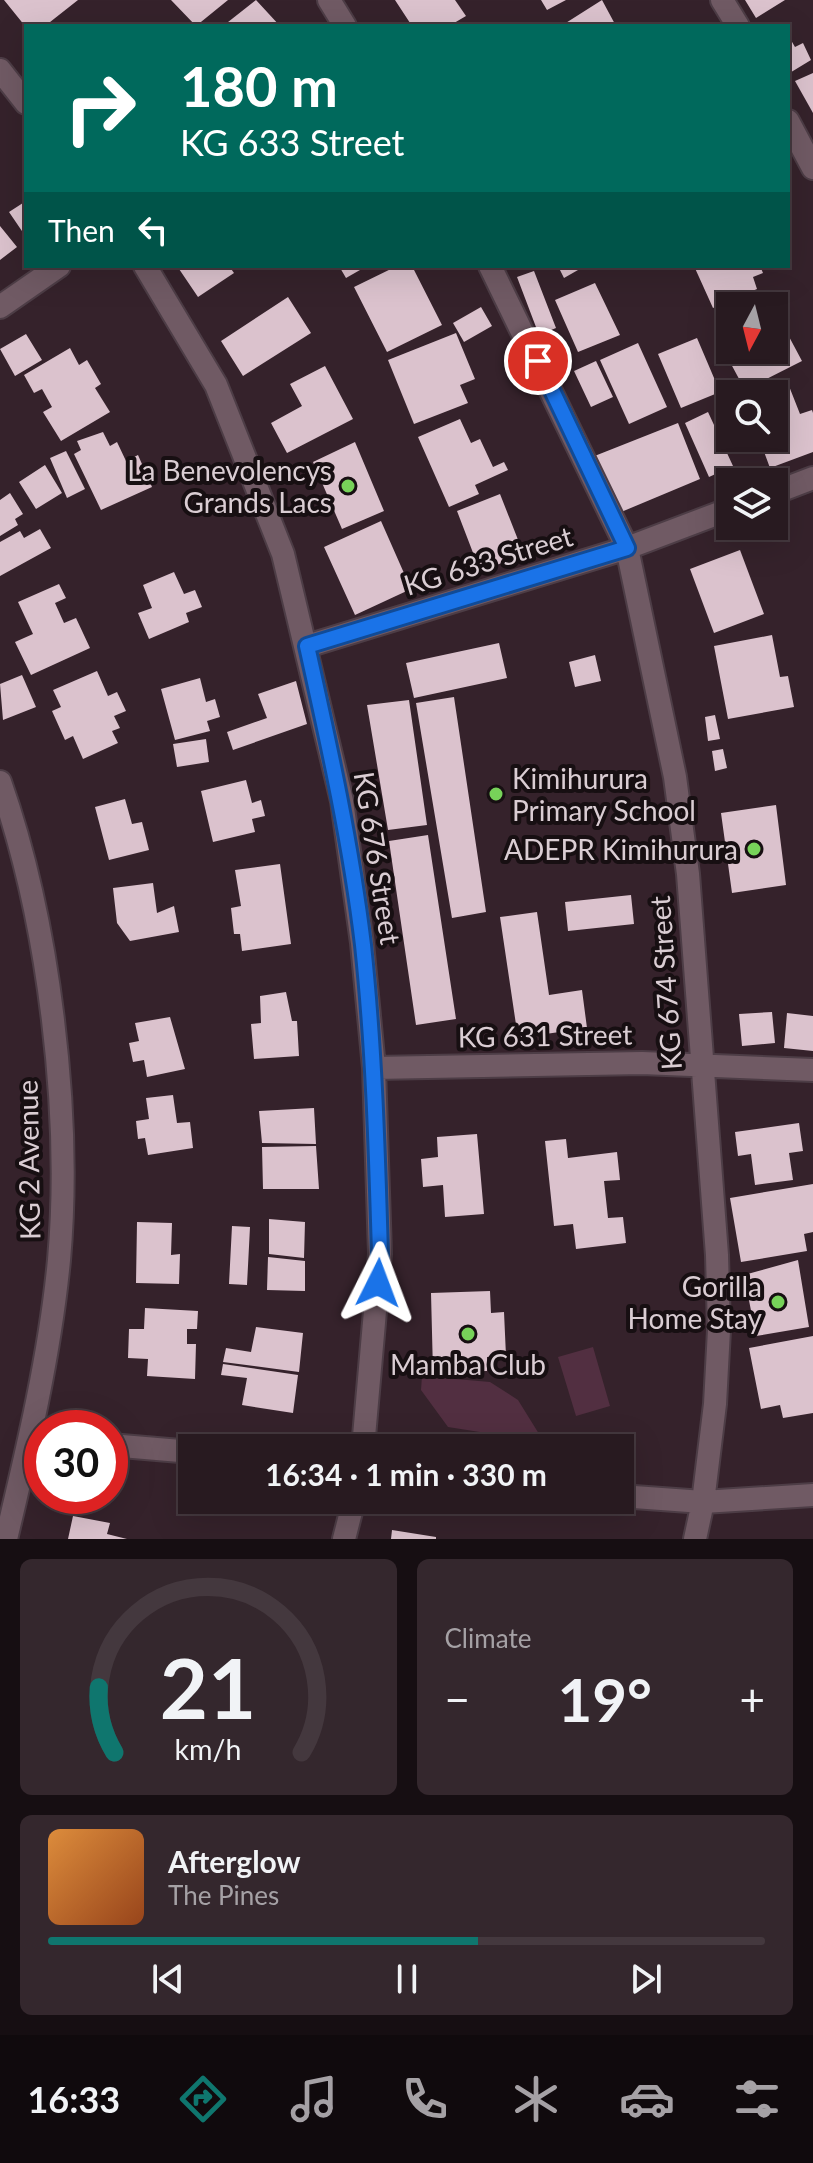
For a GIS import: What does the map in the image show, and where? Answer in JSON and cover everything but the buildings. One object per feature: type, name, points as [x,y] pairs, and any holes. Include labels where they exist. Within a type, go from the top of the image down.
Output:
[{"type":"street","points":[[329,0],[344,24]]},
{"type":"street","points":[[722,0],[737,24]]},
{"type":"street","points":[[0,70],[24,100]]},
{"type":"street","points":[[790,125],[813,168]]},
{"type":"street","points":[[0,307],[56,268]]},
{"type":"street","name":"KG 676 Street","points":[[146,268],[216,385],[283,554],[342,801],[362,943],[374,1068],[380,1254],[364,1434]]},
{"type":"street","name":"KG 674 Street","points":[[491,268],[627,548],[677,791],[688,874],[700,1064],[717,1255],[719,1330],[703,1502],[695,1539]]},
{"type":"street","points":[[788,488],[813,478]]},
{"type":"street","name":"KG 633 Street","points":[[307,646],[627,548],[716,514]]},
{"type":"street","name":"KG 2 Avenue","points":[[0,782],[35,919],[55,1037],[60,1137],[59,1259],[40,1410]]},
{"type":"street","name":"KG 631 Street","points":[[374,1068],[700,1064],[813,1070]]},
{"type":"street","points":[[128,1447],[178,1451]]},
{"type":"street","name":"KG 2 Avenue","points":[[6,1539],[24,1478]]},
{"type":"street","points":[[634,1497],[703,1502],[813,1495]]},
{"type":"street","points":[[344,1539],[350,1514]]},
{"type":"shaded area","points":[[593,1347],[610,1406],[576,1416],[558,1357]]},
{"type":"shaded area","points":[[422,1376],[490,1382],[518,1400],[539,1434],[493,1434],[448,1427],[421,1390]]},
{"type":"place","name":"La Benevolencys Grands Lacs","points":[[348,486]]},
{"type":"place","name":"Kimihurura Primary School","points":[[496,794]]},
{"type":"place","name":"ADEPR Kimihurura","points":[[754,849]]},
{"type":"place","name":"Gorilla Home Stay","points":[[778,1302]]},
{"type":"place","name":"Mamba Club","points":[[468,1334]]},
{"type":"route","points":[[378,1283],[380,1254],[374,1068],[362,943],[342,801],[307,646],[627,548],[538,361]]}]
